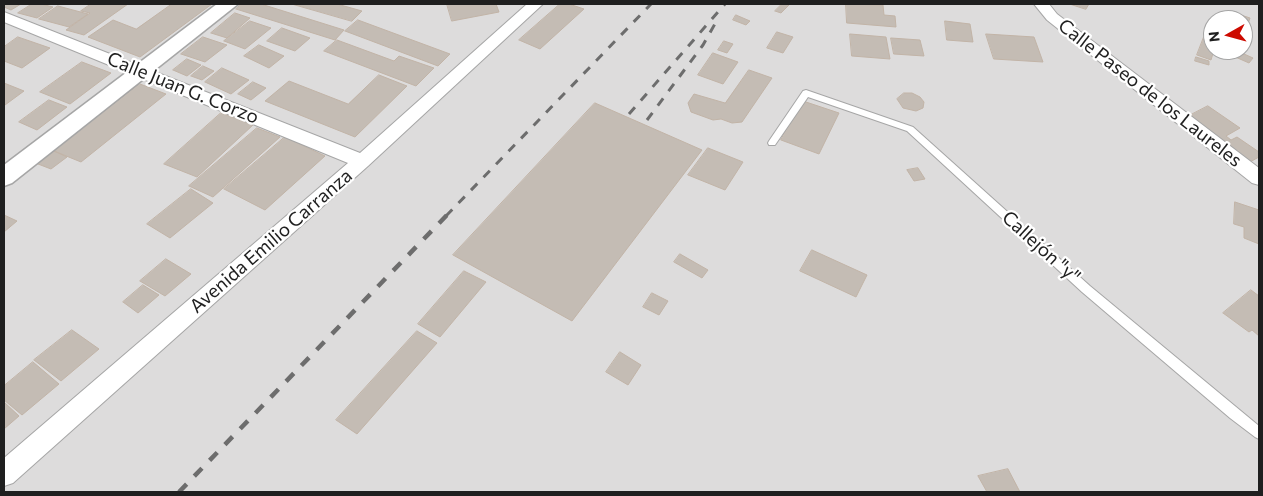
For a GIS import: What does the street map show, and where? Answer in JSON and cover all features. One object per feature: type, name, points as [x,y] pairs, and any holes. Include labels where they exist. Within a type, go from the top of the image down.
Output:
[{"type":"street","points":[[4,177],[229,4]]},
{"type":"street","name":"Avenida Emilio Carranza","points":[[4,474],[362,161],[536,4]]},
{"type":"street","name":"Calle Paseo de los Laureles","points":[[1041,5],[1052,17],[1259,178]]},
{"type":"street","name":"Calle Juan G. Corzo","points":[[4,17],[362,161]]},
{"type":"lane","name":"Callejón \"y\"","points":[[772,143],[806,93],[910,129],[1086,289],[1259,433]]},
{"type":"shaded area","points":[[4,4],[1259,4],[1259,492],[4,492]]},
{"type":"building","points":[[4,4],[21,4],[11,10],[4,7]]},
{"type":"building","points":[[32,4],[53,7],[37,18],[18,13]]},
{"type":"building","points":[[91,4],[128,4],[84,35],[66,30],[90,13],[81,11]]},
{"type":"building","points":[[172,4],[212,4],[140,57],[88,37],[113,20],[136,29]]},
{"type":"building","points":[[242,4],[261,4],[344,30],[335,40],[236,9]]},
{"type":"building","points":[[292,4],[337,4],[362,11],[352,21]]},
{"type":"building","points":[[447,4],[496,4],[499,12],[452,21]]},
{"type":"building","points":[[560,4],[569,4],[584,9],[540,49],[519,40]]},
{"type":"building","points":[[782,4],[790,4],[781,13],[775,11]]},
{"type":"building","points":[[846,4],[883,5],[884,15],[895,16],[896,27],[847,23]]},
{"type":"building","points":[[1070,4],[1089,4],[1086,9]]},
{"type":"building","points":[[58,6],[88,14],[69,27],[39,19]]},
{"type":"building","points":[[235,13],[250,18],[227,38],[211,33]]},
{"type":"building","points":[[736,15],[750,21],[746,25],[733,20]]},
{"type":"building","points":[[358,20],[450,54],[438,66],[345,31]]},
{"type":"building","points":[[250,21],[271,28],[245,49],[224,41]]},
{"type":"building","points":[[945,21],[970,24],[973,42],[947,40]]},
{"type":"building","points":[[282,28],[310,38],[295,51],[267,41]]},
{"type":"building","points":[[777,32],[793,37],[783,53],[767,48]]},
{"type":"building","points":[[850,34],[886,37],[890,59],[852,56]]},
{"type":"building","points":[[986,34],[1034,37],[1043,62],[994,59]]},
{"type":"building","points":[[18,37],[50,48],[22,68],[4,61],[4,47]]},
{"type":"building","points":[[203,37],[227,45],[205,62],[181,54]]},
{"type":"building","points":[[891,38],[920,40],[924,56],[894,54]]},
{"type":"building","points":[[337,40],[394,61],[399,56],[434,68],[416,86],[324,51]]},
{"type":"building","points":[[1203,40],[1203,57],[1197,55]]},
{"type":"building","points":[[724,41],[733,44],[727,53],[718,50]]},
{"type":"building","points":[[259,45],[284,56],[269,68],[244,56]]},
{"type":"building","points":[[713,53],[738,62],[723,84],[698,75]]},
{"type":"building","points":[[1196,57],[1209,61],[1209,65],[1195,61]]},
{"type":"building","points":[[187,59],[201,65],[187,76],[173,70]]},
{"type":"building","points":[[82,62],[111,73],[70,104],[40,92]]},
{"type":"building","points":[[203,66],[214,71],[202,80],[191,76]]},
{"type":"building","points":[[222,68],[249,80],[231,94],[205,82]]},
{"type":"building","points":[[749,70],[772,78],[742,122],[732,123],[721,119],[713,120],[691,112],[688,103],[694,94],[725,103]]},
{"type":"building","points":[[379,75],[407,86],[355,137],[265,101],[289,81],[348,104]]},
{"type":"building","points":[[253,82],[266,88],[251,100],[238,94]]},
{"type":"building","points":[[4,83],[24,91],[5,105],[4,104]]},
{"type":"building","points":[[140,84],[166,94],[81,162],[54,151]]},
{"type":"building","points":[[904,93],[912,93],[920,97],[924,102],[923,108],[916,111],[903,108],[897,99]]},
{"type":"building","points":[[49,100],[67,107],[37,130],[19,122]]},
{"type":"building","points":[[803,101],[839,113],[819,154],[781,140]]},
{"type":"building","points":[[595,103],[702,150],[572,321],[453,255]]},
{"type":"building","points":[[1208,106],[1240,128],[1226,136],[1231,140],[1237,137],[1259,152],[1259,157],[1248,163],[1185,118]]},
{"type":"building","points":[[221,113],[253,125],[197,177],[164,164]]},
{"type":"building","points":[[257,128],[280,137],[213,197],[189,186]]},
{"type":"building","points":[[285,137],[325,156],[265,210],[224,189]]},
{"type":"building","points":[[708,148],[743,162],[725,190],[688,175]]},
{"type":"building","points":[[54,151],[67,157],[51,169],[38,164]]},
{"type":"building","points":[[918,168],[925,179],[914,181],[907,170]]},
{"type":"building","points":[[191,189],[213,203],[170,238],[147,224]]},
{"type":"building","points":[[1235,202],[1259,210],[1259,244],[1244,238],[1244,227],[1234,224]]},
{"type":"building","points":[[4,215],[17,221],[4,232]]},
{"type":"building","points":[[812,250],[867,275],[856,297],[800,271]]},
{"type":"building","points":[[680,254],[708,270],[702,278],[674,262]]},
{"type":"building","points":[[166,259],[191,274],[165,296],[140,281]]},
{"type":"building","points":[[464,271],[486,282],[440,337],[418,324]]},
{"type":"building","points":[[143,285],[159,295],[138,313],[123,302]]},
{"type":"building","points":[[1251,290],[1259,296],[1259,336],[1252,330],[1249,332],[1223,313]]},
{"type":"building","points":[[652,293],[668,301],[659,315],[643,307]]},
{"type":"building","points":[[72,330],[99,349],[61,381],[34,360]]},
{"type":"building","points":[[417,331],[437,343],[357,434],[336,420]]},
{"type":"building","points":[[620,352],[641,365],[628,385],[606,372]]},
{"type":"building","points":[[33,362],[59,384],[22,415],[4,400],[4,386]]},
{"type":"building","points":[[4,402],[19,416],[4,429]]},
{"type":"building","points":[[1008,469],[1020,492],[987,492],[978,476]]},
{"type":"railway","points":[[446,216],[651,4]]},
{"type":"railway","points":[[629,114],[725,4]]},
{"type":"railway","points":[[647,120],[703,45],[716,22]]},
{"type":"railway","points":[[179,492],[447,215]]}]
